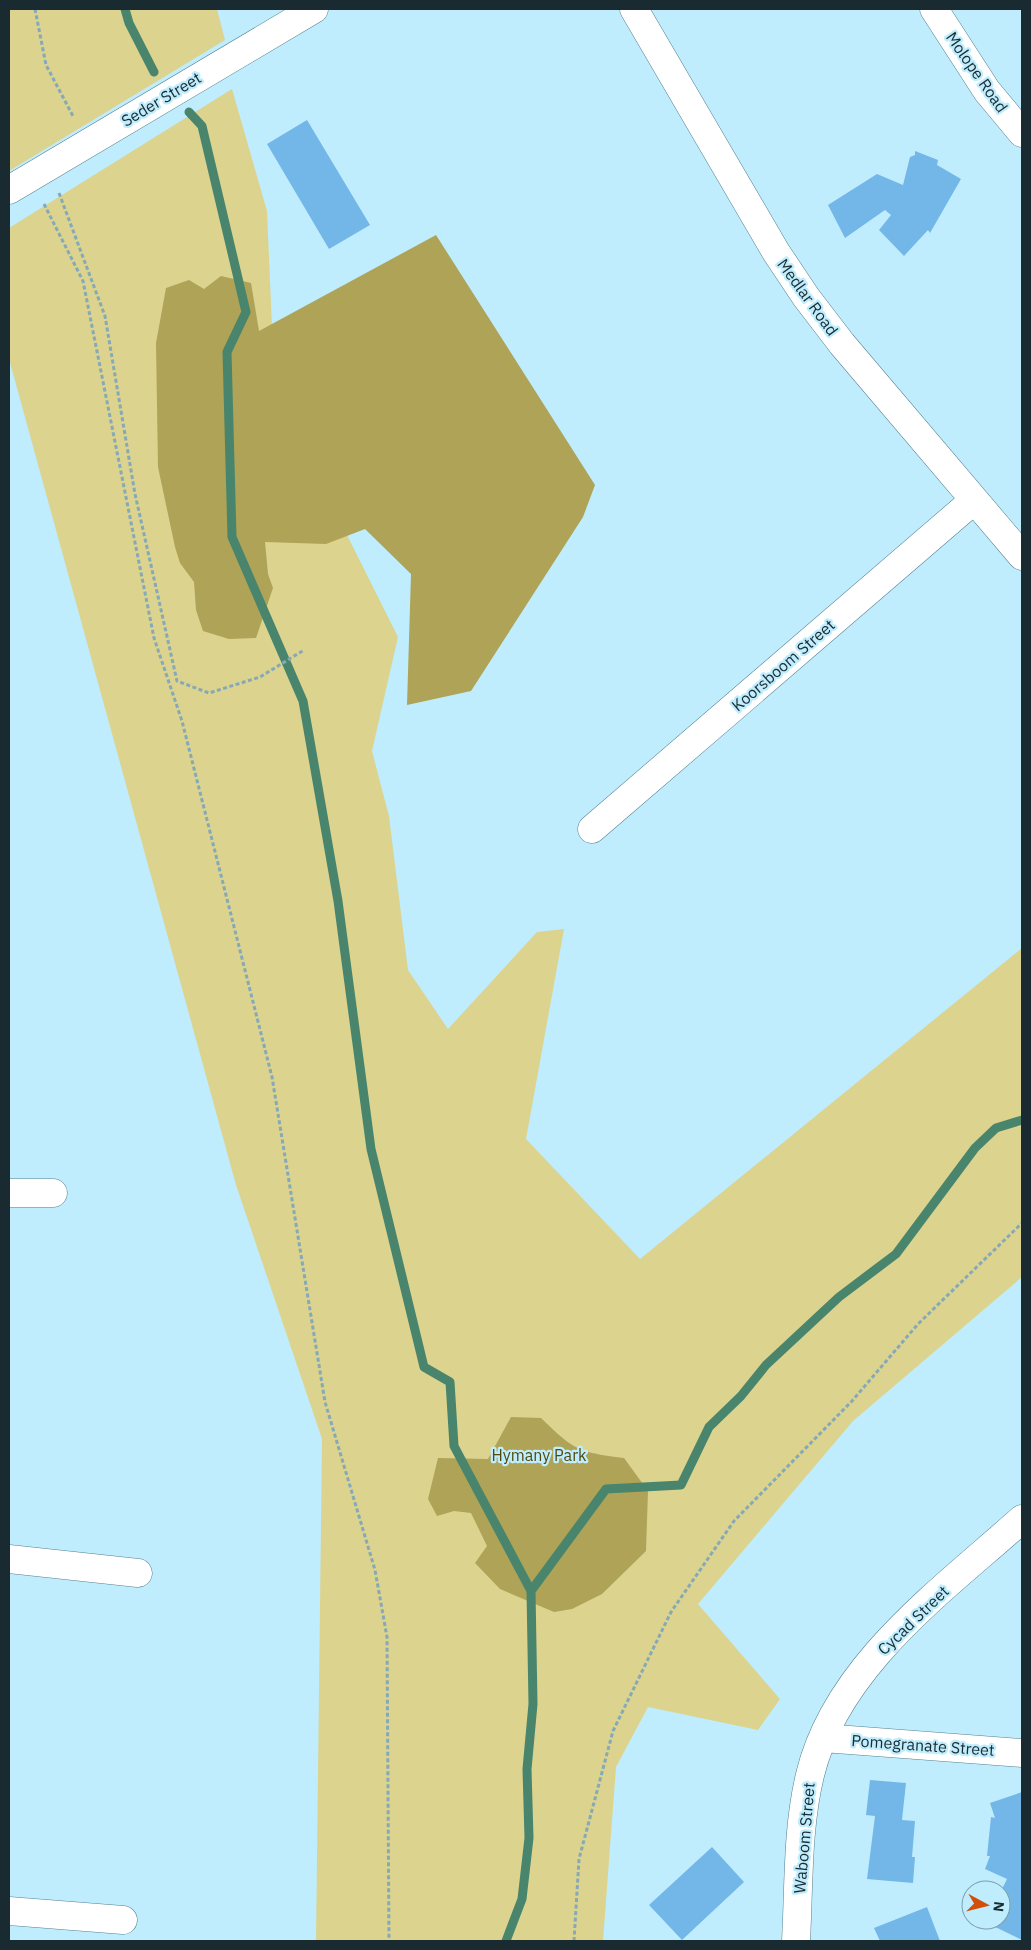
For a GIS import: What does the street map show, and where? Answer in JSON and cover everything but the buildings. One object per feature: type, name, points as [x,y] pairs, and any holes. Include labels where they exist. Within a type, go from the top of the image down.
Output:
[{"type":"street","name":"Seder Street","points":[[28,179],[314,9]]},
{"type":"street","name":"Medlar Road","points":[[634,9],[776,252],[806,297],[842,344],[1022,556]]},
{"type":"street","name":"Molope Road","points":[[934,9],[988,92],[1022,133]]},
{"type":"street","name":"Koorsboom Street","points":[[592,829],[973,500]]},
{"type":"street","points":[[9,1193],[53,1194]]},
{"type":"street","name":"Cycad Street","points":[[824,1738],[846,1693],[874,1658],[919,1611],[1022,1519]]},
{"type":"street","points":[[9,1559],[138,1573]]},
{"type":"street","name":"Pomegranate Street","points":[[824,1738],[1022,1753]]},
{"type":"street","name":"Waboom Street","points":[[796,1941],[804,1801],[810,1773],[824,1738]]},
{"type":"street","points":[[9,1911],[124,1920]]},
{"type":"path","points":[[35,9],[46,65],[75,120]]},
{"type":"path","points":[[28,179],[60,196],[105,316],[135,494],[177,680],[209,693],[260,677],[304,650]]},
{"type":"path","points":[[28,179],[83,281],[154,638],[182,721],[272,1077],[325,1402],[375,1570],[387,1637],[389,1941]]},
{"type":"path","points":[[574,1941],[579,1859],[614,1731],[671,1612],[734,1521],[852,1401],[918,1324],[1022,1224]]},
{"type":"green space","points":[[9,9],[217,9],[225,40],[9,171]]},
{"type":"green space","name":"Hymany Park","points":[[232,89],[267,211],[272,327],[348,537],[398,637],[372,751],[389,816],[408,970],[448,1029],[537,932],[564,929],[526,1139],[640,1259],[1022,948],[1022,1277],[853,1421],[698,1604],[780,1699],[758,1730],[648,1707],[616,1767],[603,1941],[316,1941],[322,1439],[236,1185],[9,359],[9,228]]},
{"type":"green space","points":[[436,235],[595,485],[583,517],[471,691],[407,705],[411,574],[365,529],[326,544],[265,542],[268,574],[273,588],[256,638],[229,639],[203,631],[196,610],[194,582],[180,563],[175,547],[158,467],[156,343],[166,288],[189,280],[204,289],[221,276],[251,283],[259,331]]},
{"type":"green space","points":[[511,1417],[541,1418],[570,1444],[578,1448],[596,1454],[624,1458],[648,1491],[646,1551],[602,1594],[572,1609],[554,1612],[500,1589],[475,1563],[487,1546],[471,1513],[454,1511],[437,1516],[428,1499],[438,1458],[488,1459]]},
{"type":"waterway","points":[[125,9],[129,23],[154,72]]},
{"type":"waterway","points":[[189,112],[202,126],[246,312],[227,352],[232,537],[303,701],[338,901],[371,1149],[424,1367],[450,1382],[454,1446],[531,1591],[533,1704],[527,1769],[529,1838],[522,1899],[506,1941]]},
{"type":"waterway","points":[[531,1591],[606,1489],[681,1485],[709,1427],[741,1396],[766,1365],[839,1297],[896,1254],[975,1148],[996,1128],[1022,1120]]}]
